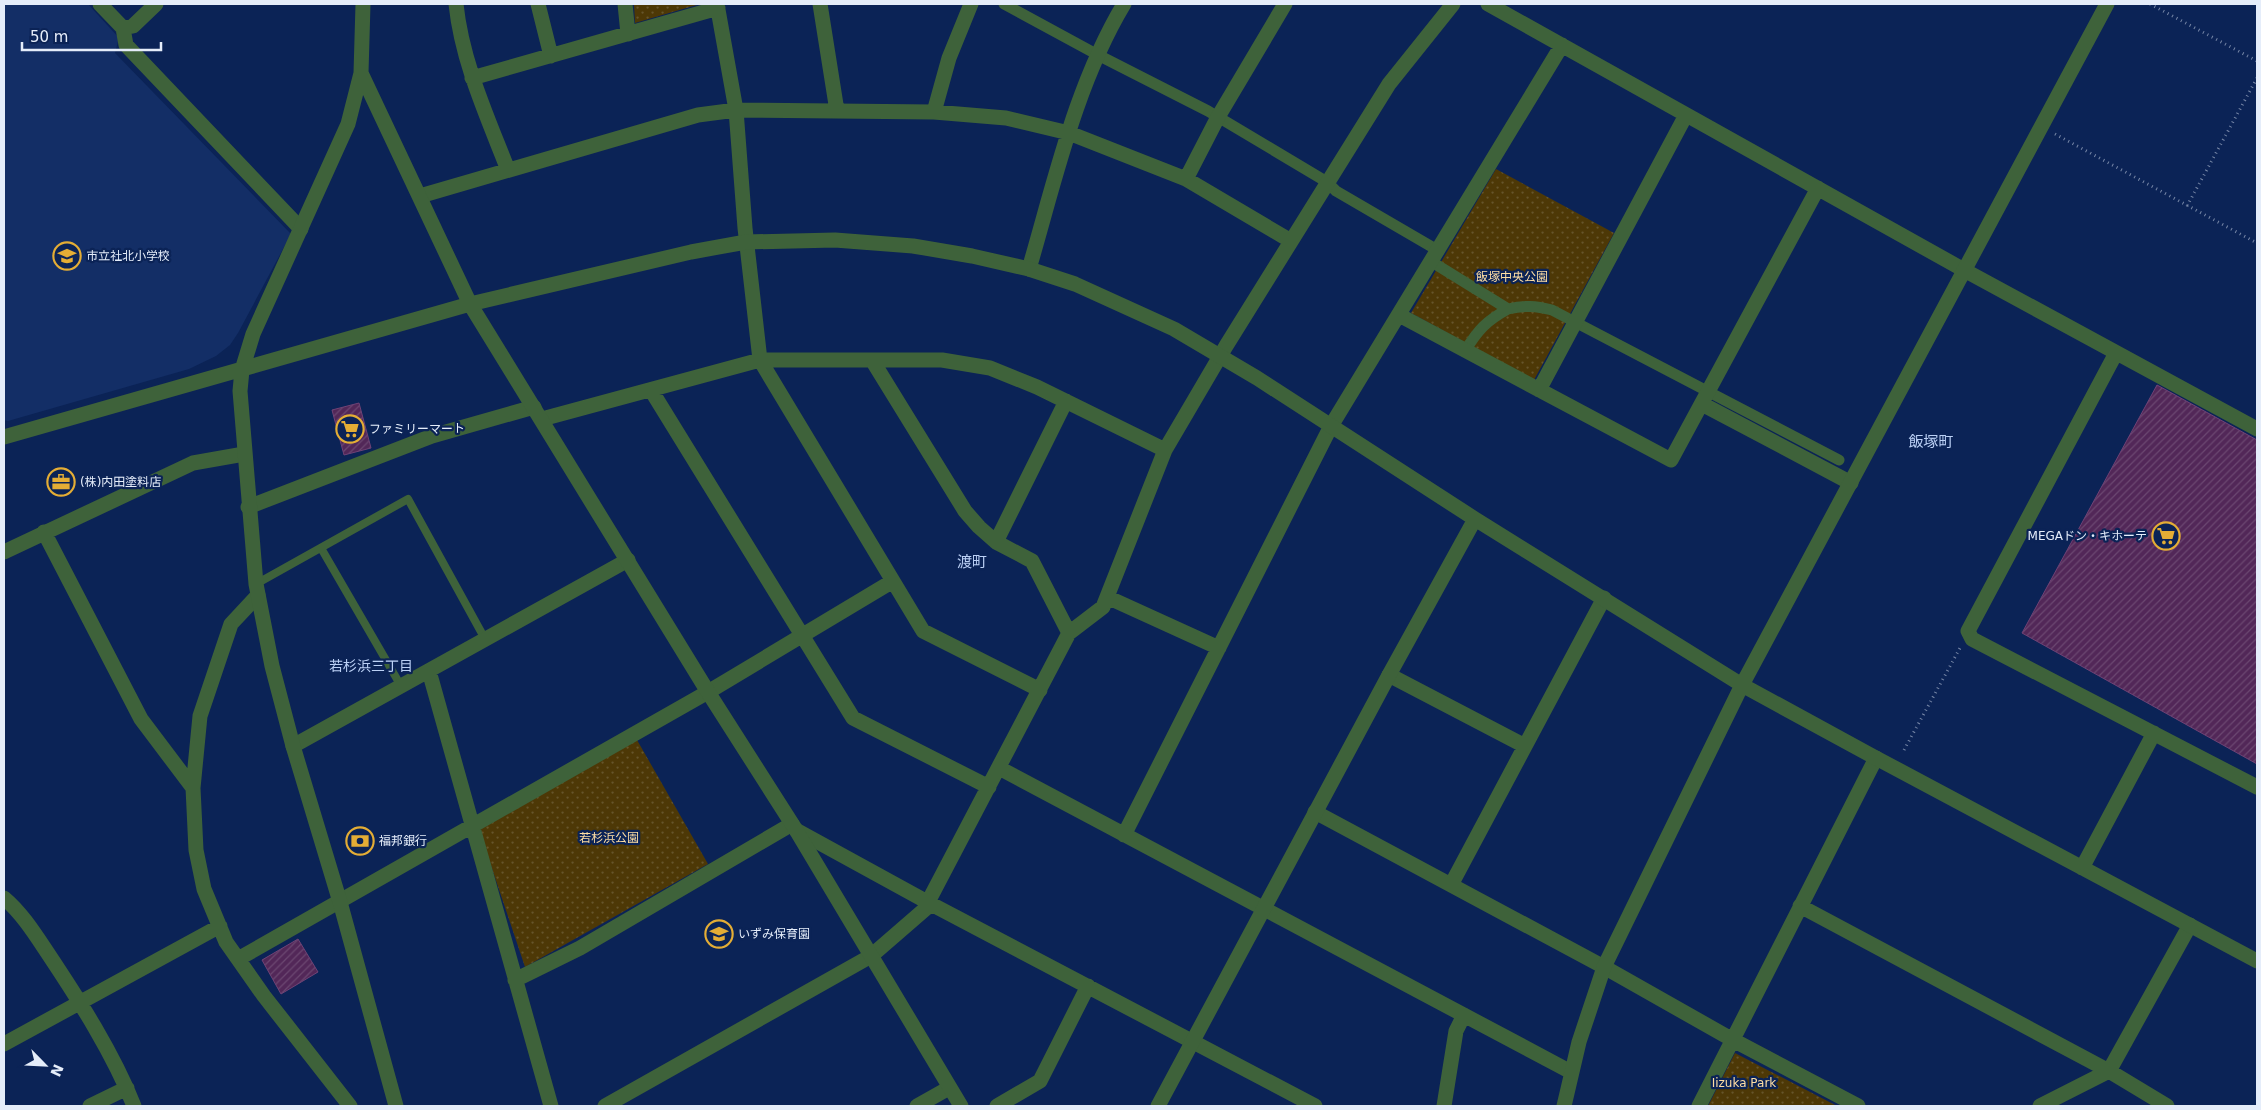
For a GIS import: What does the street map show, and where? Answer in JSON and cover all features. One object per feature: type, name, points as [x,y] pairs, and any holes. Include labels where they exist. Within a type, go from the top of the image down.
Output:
[{"type":"street","points":[[100,4],[123,28],[126,45],[301,229]]},
{"type":"street","points":[[123,28],[132,26],[156,4]]},
{"type":"street","points":[[363,4],[361,73],[348,124],[253,334],[242,370],[240,391],[248,507],[257,589],[272,666],[396,1106]]},
{"type":"street","points":[[456,4],[459,32],[472,78],[508,170]]},
{"type":"street","points":[[538,4],[551,56]]},
{"type":"street","points":[[625,4],[628,34]]},
{"type":"street","points":[[820,4],[837,111]]},
{"type":"street","points":[[934,112],[949,58],[971,4]]},
{"type":"street","points":[[1004,4],[1218,117],[1327,182],[1336,191],[1435,257],[1508,309]]},
{"type":"street","points":[[1029,269],[1091,69],[1124,4]]},
{"type":"street","points":[[1186,179],[1218,117],[1285,4]]},
{"type":"street","points":[[605,1106],[871,956],[930,903],[1069,634],[1103,607],[1165,450],[1220,356],[1389,84],[1453,4]]},
{"type":"street","points":[[1488,4],[1964,270],[2257,429]]},
{"type":"street","points":[[1564,1106],[1586,1018],[1604,967],[1742,685],[2107,4]]},
{"type":"street","points":[[472,78],[628,34],[718,6],[736,110],[746,242],[760,360],[923,631],[1040,690]]},
{"type":"street","points":[[1124,834],[1331,426],[1435,257],[1562,44]]},
{"type":"street","points":[[361,73],[470,304],[708,692],[794,827],[960,1106]]},
{"type":"street","points":[[420,196],[698,115],[736,110],[934,112],[1006,118],[1070,133],[1186,179],[1291,241]]},
{"type":"street","points":[[1539,390],[1686,115]]},
{"type":"street","points":[[1399,315],[1671,460],[1818,188]]},
{"type":"street","points":[[4,437],[470,304],[691,252],[746,242],[835,240],[912,246],[972,256],[1029,269],[1075,284],[1174,329],[1220,356],[1475,519],[1742,685],[2257,961]]},
{"type":"street","points":[[1466,351],[1476,333],[1489,319],[1508,309],[1521,305],[1552,310],[1851,484]]},
{"type":"street","points":[[2116,353],[1968,631],[1972,639],[2257,787]]},
{"type":"street","points":[[248,507],[432,436],[651,390],[760,360],[942,360],[990,368],[1037,387],[1165,450]]},
{"type":"street","points":[[872,360],[965,512],[996,542],[1032,561],[1069,634]]},
{"type":"street","points":[[651,390],[853,718],[989,788]]},
{"type":"street","points":[[1705,398],[1839,460]]},
{"type":"street","points":[[996,542],[1066,401]]},
{"type":"street","points":[[4,552],[193,463],[244,454]]},
{"type":"street","points":[[1158,1106],[1315,812],[1475,519]]},
{"type":"street","points":[[44,532],[141,719],[193,788]]},
{"type":"street","points":[[293,746],[628,560]]},
{"type":"street","points":[[238,959],[708,692],[893,581]]},
{"type":"street","points":[[257,589],[231,624],[200,716],[193,788],[196,850],[204,889],[226,942],[264,996],[350,1106]]},
{"type":"street","points":[[1107,597],[1219,648]]},
{"type":"street","points":[[1451,885],[1604,598]]},
{"type":"street","points":[[429,671],[551,1106]]},
{"type":"street","points":[[1389,675],[1525,746]]},
{"type":"street","points":[[2082,868],[2154,733]]},
{"type":"street","points":[[1699,1106],[1876,758]]},
{"type":"street","points":[[999,768],[1571,1072]]},
{"type":"street","points":[[1315,812],[1858,1106]]},
{"type":"street","points":[[794,827],[930,903],[1315,1106]]},
{"type":"street","points":[[515,980],[580,948],[794,827]]},
{"type":"street","points":[[4,898],[35,935],[79,1002],[127,1088],[134,1106]]},
{"type":"street","points":[[1800,906],[2109,1071],[2166,1106]]},
{"type":"street","points":[[2040,1106],[2109,1071],[2190,925]]},
{"type":"street","points":[[4,1044],[220,926]]},
{"type":"street","points":[[996,1106],[1040,1081],[1088,986]]},
{"type":"street","points":[[1444,1106],[1456,1031],[1464,1015]]},
{"type":"street","points":[[90,1106],[127,1088]]},
{"type":"street","points":[[917,1106],[949,1088]]},
{"type":"lane","points":[[257,589],[321,548],[408,499],[485,639]]},
{"type":"lane","points":[[321,548],[401,686]]},
{"type":"path","points":[[2150,4],[2257,61]]},
{"type":"path","points":[[2187,206],[2257,78]]},
{"type":"path","points":[[2040,126],[2257,243]]},
{"type":"path","points":[[1904,750],[1968,631]]},
{"type":"shaded area","points":[[4,4],[88,4],[119,38],[115,53],[291,234],[238,333],[230,345],[216,356],[189,369],[8,421],[4,420]]},
{"type":"green space","points":[[634,4],[700,4],[635,23]]},
{"type":"green space","name":"飯塚中央公園","points":[[1496,169],[1614,233],[1534,380],[1411,313]]},
{"type":"green space","name":"若杉浜公園","points":[[637,740],[708,864],[525,967],[479,830]]},
{"type":"green space","name":"Iizuka Park","points":[[1735,1053],[1837,1106],[1708,1106]]},
{"type":"building","name":"MEGAドン・キホーテ","points":[[2157,385],[2257,440],[2257,764],[2022,633]]},
{"type":"building","points":[[359,403],[371,448],[344,455],[332,410]]},
{"type":"building","points":[[298,939],[318,972],[281,994],[262,960]]},
{"type":"place","name":"市立社北小学校","points":[[67,256]]},
{"type":"place","name":"ファミリーマート","points":[[350,429]]},
{"type":"place","name":"(株)内田塗料店","points":[[61,482]]},
{"type":"place","name":"MEGAドン・キホーテ","points":[[2166,536]]},
{"type":"place","name":"福邦銀行","points":[[360,841]]},
{"type":"place","name":"いずみ保育園","points":[[719,934]]},
{"type":"district","name":"飯塚町","points":[[1931,442]]},
{"type":"district","name":"渡町","points":[[972,562]]},
{"type":"district","name":"若杉浜三丁目","points":[[371,666]]}]
